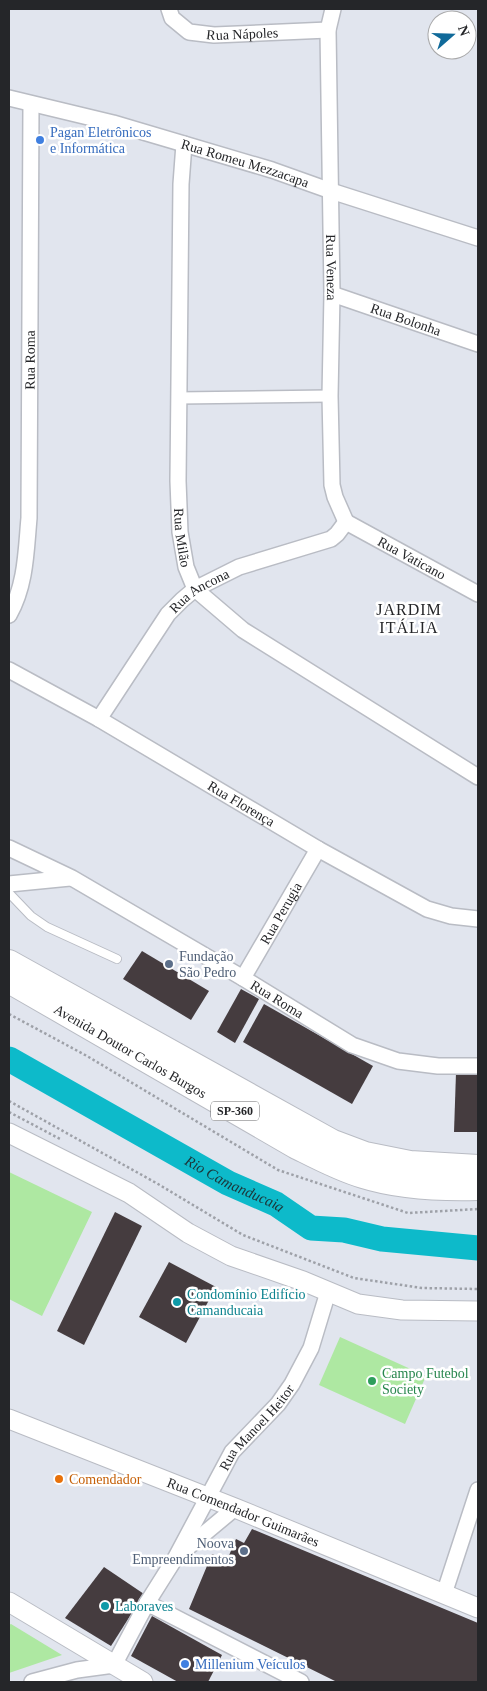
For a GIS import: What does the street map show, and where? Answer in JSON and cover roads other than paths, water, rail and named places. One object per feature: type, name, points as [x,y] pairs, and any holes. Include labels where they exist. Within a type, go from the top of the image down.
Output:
[{"type":"main road","name":"Avenida Doutor Carlos Burgos","points":[[9,962],[333,1142],[365,1154],[410,1163],[478,1166]]},
{"type":"main road","name":"Avenida Doutor Carlos Burgos","points":[[9,981],[295,1146],[338,1168],[365,1177],[393,1182],[448,1189],[478,1188]]},
{"type":"street","name":"Rua Nápoles","points":[[170,9],[172,18],[189,32],[214,34],[328,30]]},
{"type":"street","name":"Rua Veneza","points":[[333,9],[328,30],[332,294],[330,396],[332,485],[346,522]]},
{"type":"street","name":"Rua Romeu Mezzacapa","points":[[9,98],[113,123],[272,170],[478,238]]},
{"type":"street","name":"Rua Roma","points":[[9,615],[15,604],[25,569],[28,518],[32,104]]},
{"type":"street","name":"Rua Milão","points":[[184,144],[181,184],[178,481],[180,532],[186,567],[195,589],[243,630],[478,777]]},
{"type":"street","name":"Rua Bolonha","points":[[332,294],[478,344]]},
{"type":"street","points":[[178,398],[330,396]]},
{"type":"street","name":"Rua Ancona","points":[[99,719],[168,614],[195,589],[239,567],[331,539],[346,522]]},
{"type":"street","name":"Rua Vaticano","points":[[346,522],[478,594]]},
{"type":"street","name":"Rua Florença","points":[[9,670],[99,719],[318,849],[427,909],[451,916],[478,919]]},
{"type":"street","name":"Rua Roma","points":[[9,848],[72,878],[243,978],[352,1045],[398,1061],[438,1066],[478,1066]]},
{"type":"street","name":"Rua Perugia","points":[[243,978],[318,849]]},
{"type":"street","points":[[9,884],[72,878]]},
{"type":"street","points":[[9,1133],[129,1193],[188,1233],[231,1256],[289,1276],[358,1304],[402,1310],[478,1311]]},
{"type":"street","name":"Rua Manoel Heitor","points":[[114,1665],[176,1557],[232,1452],[278,1404],[292,1384],[311,1348],[328,1292]]},
{"type":"street","name":"Rua Comendador Guimarães","points":[[9,1419],[207,1497],[478,1608]]},
{"type":"street","points":[[444,1594],[478,1490]]},
{"type":"street","name":"Rua Manoel Heitor","points":[[176,1557],[234,1508]]},
{"type":"street","points":[[9,1602],[143,1682]]},
{"type":"street","points":[[148,1603],[301,1682]]},
{"type":"street","points":[[32,1682],[77,1670],[114,1665]]},
{"type":"lane","points":[[9,893],[31,916],[47,927],[117,959]]},
{"type":"waterway","name":"Rio Camanducaia","points":[[9,1059],[228,1183],[276,1204],[311,1228],[344,1230],[382,1239],[478,1248]]},
{"type":"place","name":"Pagan Eletrônicos e Informática","points":[[40,140]]},
{"type":"place","name":"Fundação São Pedro","points":[[169,964]]},
{"type":"place","name":"Condomínio Edifício Camanducaia","points":[[177,1302]]},
{"type":"place","name":"Campo Futebol Society","points":[[372,1381]]},
{"type":"place","name":"Comendador","points":[[59,1479]]},
{"type":"place","name":"Noova Empreendimentos","points":[[244,1551]]},
{"type":"place","name":"Laboraves","points":[[105,1606]]},
{"type":"place","name":"Millenium Veículos","points":[[185,1664]]},
{"type":"district","name":"JARDIM ITÁLIA","points":[[409,618]]}]
